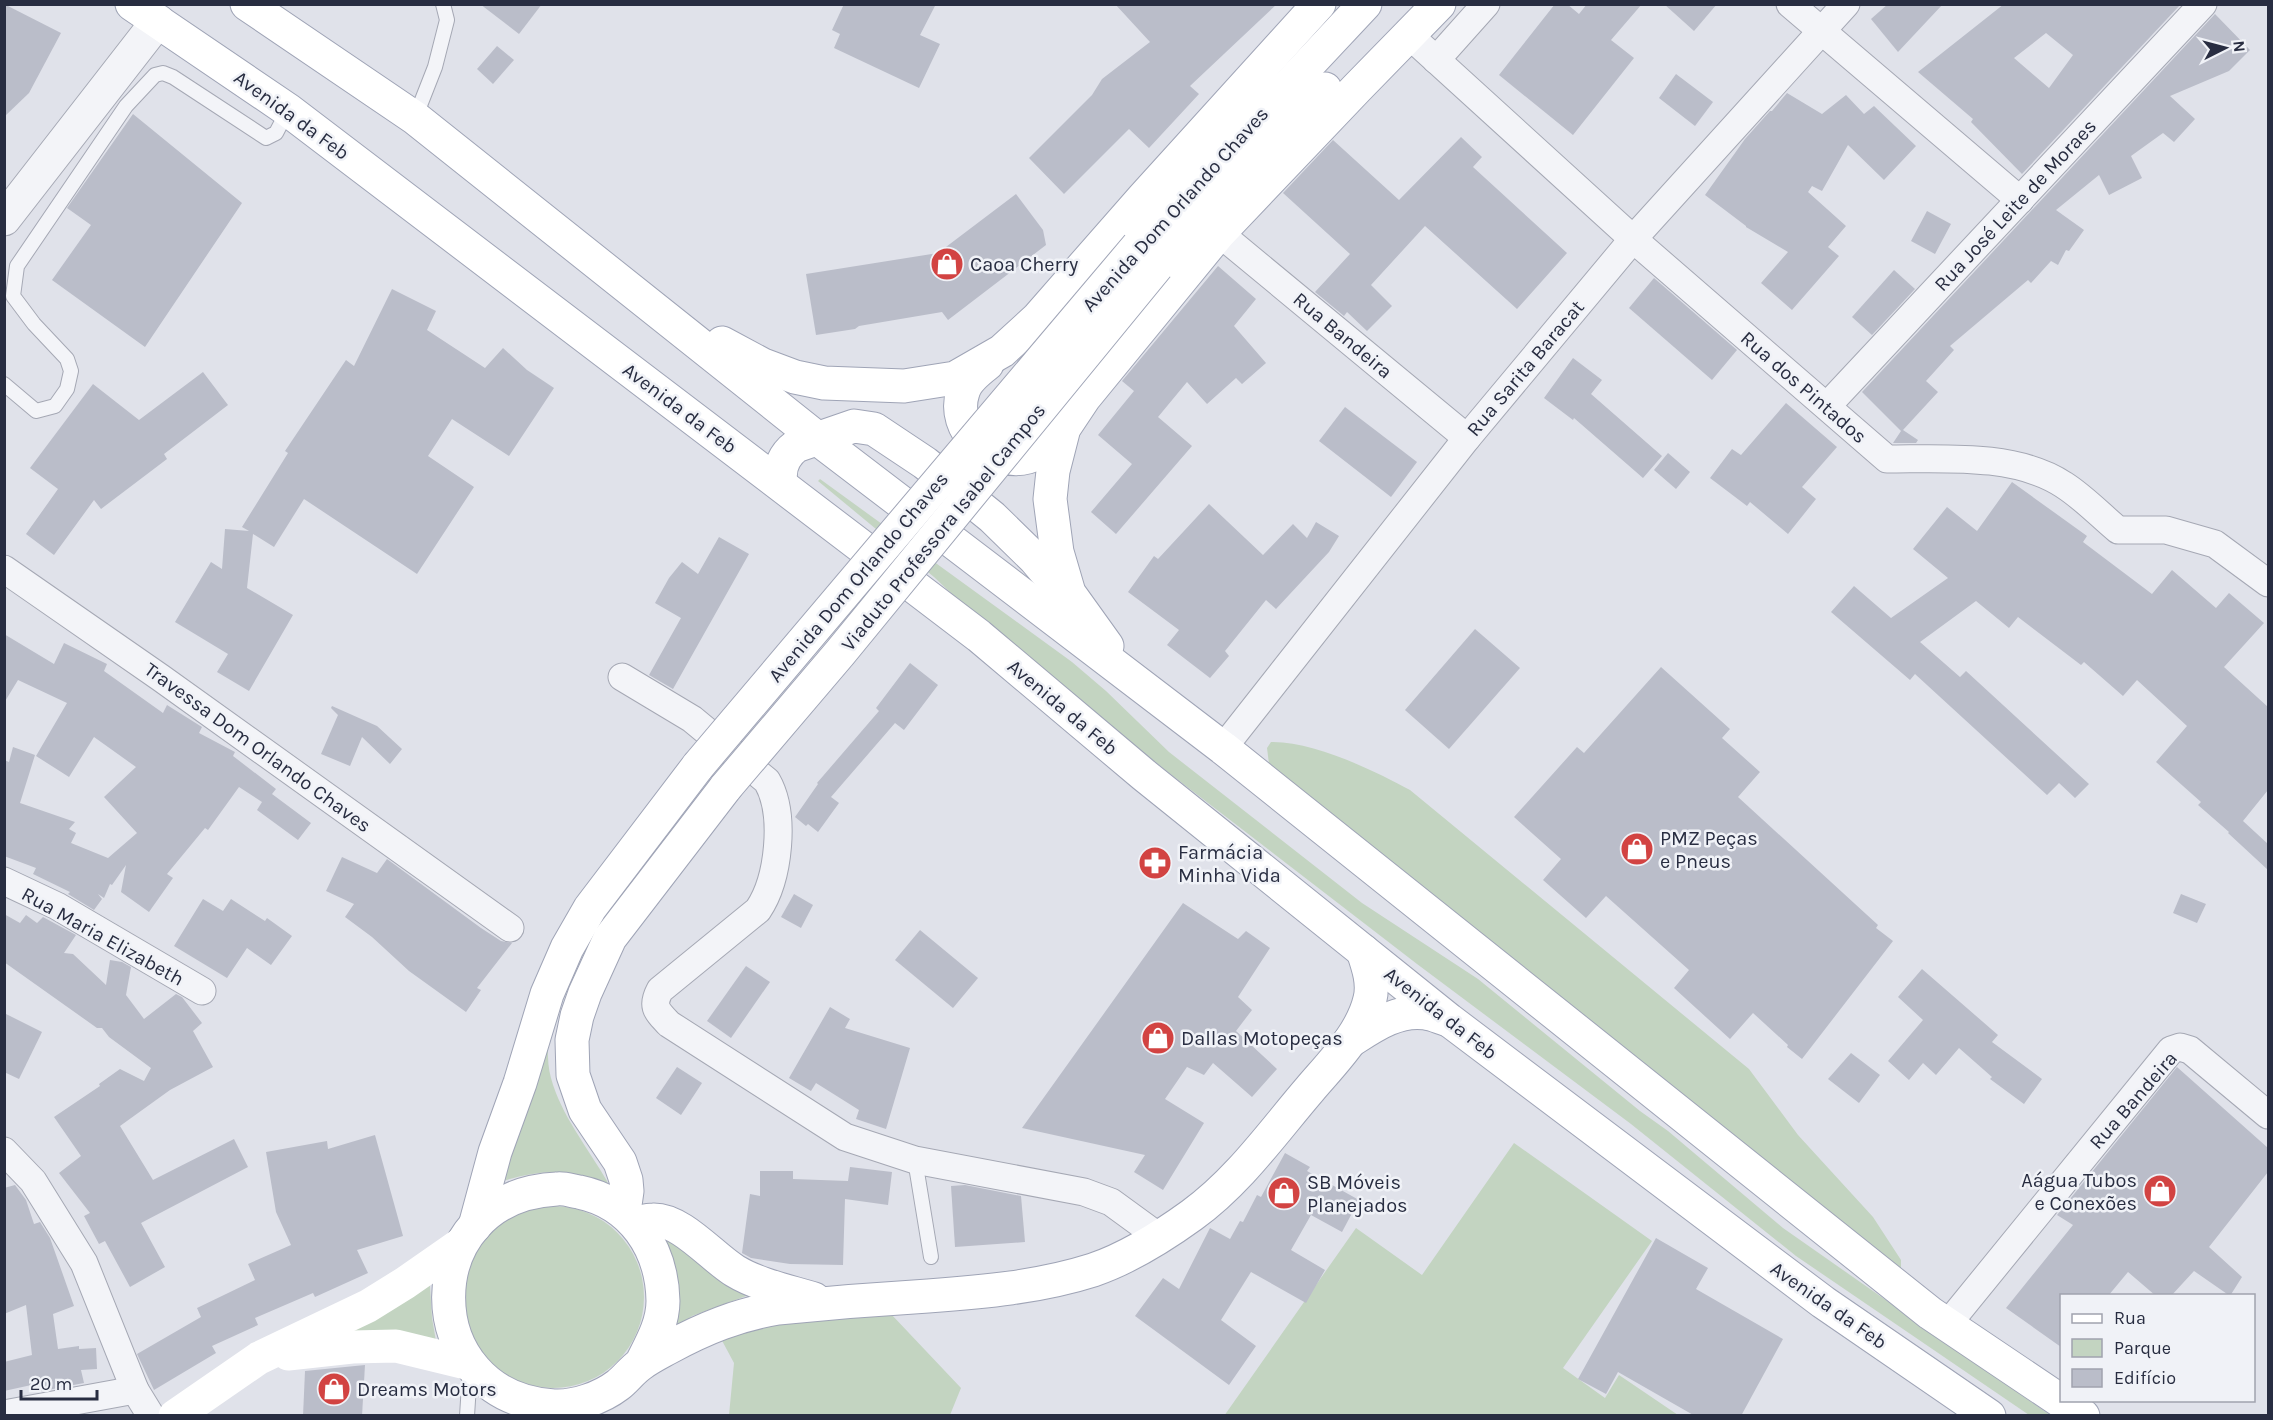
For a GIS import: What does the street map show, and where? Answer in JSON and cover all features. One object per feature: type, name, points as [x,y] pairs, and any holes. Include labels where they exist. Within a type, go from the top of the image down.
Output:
[{"type":"main road","points":[[247,4],[415,118],[818,439],[1222,748],[1947,1325],[2060,1401]]},
{"type":"main road","points":[[1319,4],[1037,319],[974,374],[963,392],[960,412],[972,439],[985,451],[1006,459],[1029,457],[1046,447],[1064,428],[1084,398],[1220,233],[1356,88],[1409,20],[1439,4]]},
{"type":"main road","name":"Avenida Dom Orlando Chaves","points":[[1350,1041],[1238,1173],[1193,1214],[1160,1237],[1094,1269],[1026,1285],[978,1292],[778,1308],[726,1320],[640,1364],[617,1386],[588,1401],[555,1406],[523,1401],[494,1387],[470,1364],[453,1334],[447,1300],[452,1265],[468,1235],[520,1083],[547,994],[567,948],[590,908],[698,766],[1147,256],[1365,4]]},
{"type":"main road","name":"Avenida da Feb","points":[[145,13],[288,110],[979,636],[1144,776],[1449,1020],[1823,1302],[1989,1416]]},
{"type":"main road","name":"Avenida Dom Orlando Chaves","points":[[1147,256],[1196,219],[1409,20]]},
{"type":"main road","name":"Viaduto Professora Isabel Campos","points":[[630,1217],[626,1180],[620,1162],[585,1110],[573,1075],[572,1040],[577,1016],[610,938],[726,787],[847,644],[1147,256]]},
{"type":"main road","points":[[644,301],[763,365],[795,377],[824,383],[880,386],[924,384],[955,378],[1002,351]]},
{"type":"main road","points":[[782,484],[780,471],[789,451],[840,429],[854,426],[874,429],[951,483],[1012,535],[1089,622]]},
{"type":"main road","points":[[1064,428],[1053,471],[1050,499],[1057,552],[1069,593],[1132,678]]},
{"type":"main road","points":[[1350,1041],[1371,999],[1371,975],[1363,951]]},
{"type":"main road","points":[[1350,1041],[1384,1021],[1405,1014],[1425,1013],[1449,1020]]},
{"type":"main road","name":"Avenida Dom Orlando Chaves","points":[[175,1416],[259,1358],[368,1306],[405,1283],[468,1235],[492,1208],[524,1193],[559,1188],[594,1195],[630,1217],[646,1239],[660,1269],[663,1302],[656,1335],[640,1364]]},
{"type":"main road","name":"Avenida Dom Orlando Chaves","points":[[630,1217],[668,1223],[679,1228],[735,1271],[753,1280],[827,1303]]},
{"type":"main road","name":"Avenida Dom Orlando Chaves","points":[[259,1358],[310,1350],[378,1345],[396,1346],[470,1364]]},
{"type":"main road","points":[[2062,1402],[2083,1416]]},
{"type":"street","points":[[1436,60],[1486,4]]},
{"type":"street","points":[[1790,4],[1822,34],[2020,200]]},
{"type":"street","name":"Rua Sarita Baracat","points":[[1222,748],[1467,438],[1633,239],[1822,34],[1846,4]]},
{"type":"street","name":"Rua José Leite de Moraes","points":[[1827,406],[2203,4]]},
{"type":"street","points":[[4,219],[145,13]]},
{"type":"street","name":"Rua dos Pintados","points":[[1409,20],[1436,60],[1633,239],[1887,459],[1951,459],[2019,465],[2064,484],[2118,530],[2166,530],[2215,544],[2268,583]]},
{"type":"street","name":"Rua Bandeira","points":[[1220,233],[1467,438]]},
{"type":"street","name":"Travessa Dom Orlando Chaves","points":[[4,569],[162,678],[510,928]]},
{"type":"street","points":[[622,676],[692,719],[767,781],[773,792],[778,828],[771,884],[766,899],[758,910],[660,990],[655,1000],[657,1011],[669,1024],[845,1137],[915,1160],[1084,1192],[1112,1202],[1160,1237]]},
{"type":"street","name":"Rua Maria Elizabeth","points":[[4,881],[57,906],[202,991]]},
{"type":"street","name":"Rua Bandeira","points":[[1947,1325],[2171,1050],[2180,1047],[2190,1050],[2268,1115]]},
{"type":"street","points":[[4,1151],[33,1181],[84,1263],[135,1390],[151,1416]]},
{"type":"street","points":[[4,1414],[135,1390]]},
{"type":"lane","points":[[415,118],[435,67],[447,20],[443,4]]},
{"type":"lane","points":[[4,384],[36,411],[55,406],[67,389],[71,371],[67,359],[34,324],[13,296],[16,266],[126,106],[155,75],[162,73],[173,76],[266,138],[276,133],[288,110]]},
{"type":"lane","points":[[915,1160],[931,1257]]},
{"type":"lane","points":[[467,1416],[470,1364]]},
{"type":"green space","points":[[820,479],[1072,662],[1106,691],[1169,752],[1362,903],[1478,979],[1640,1111],[1668,1131],[1783,1228],[2050,1415],[2029,1415],[1796,1256],[1631,1124],[1417,964],[1169,773],[977,618],[934,577],[818,481]]},
{"type":"green space","points":[[1271,742],[1288,743],[1324,751],[1410,790],[1749,1069],[1798,1135],[1873,1217],[1901,1260],[1901,1272],[1269,764],[1267,748]]},
{"type":"green space","points":[[548,1036],[549,1068],[555,1092],[611,1191],[585,1178],[558,1172],[531,1174],[503,1181]]},
{"type":"green space","points":[[1514,1143],[1652,1241],[1563,1368],[1605,1398],[1619,1375],[1678,1415],[1224,1416],[1356,1228],[1422,1275]]},
{"type":"green space","points":[[553,1206],[588,1213],[604,1221],[617,1233],[629,1246],[637,1262],[644,1297],[637,1332],[629,1348],[617,1361],[604,1373],[588,1381],[553,1388],[518,1381],[502,1373],[489,1361],[477,1348],[469,1332],[462,1297],[469,1262],[477,1246],[489,1233],[502,1221],[518,1213]]},
{"type":"green space","points":[[668,1233],[749,1295],[692,1316],[666,1333],[660,1237]]},
{"type":"green space","points":[[429,1270],[432,1318],[437,1347],[308,1340]]},
{"type":"green space","points":[[891,1314],[961,1388],[950,1415],[729,1415],[734,1363],[719,1335],[767,1322]]},
{"type":"building","points":[[4,4],[61,33],[29,93],[4,117]]},
{"type":"building","points":[[480,4],[542,4],[519,34]]},
{"type":"building","points":[[844,4],[936,4],[920,35],[940,44],[919,88],[834,48],[840,34],[832,30]]},
{"type":"building","points":[[1115,4],[1277,4],[1190,86],[1199,94],[1149,148],[1129,129],[1064,194],[1029,158],[1092,95],[1102,79],[1150,42]]},
{"type":"building","points":[[1555,4],[1567,4],[1579,14],[1587,4],[1642,4],[1611,40],[1634,58],[1573,135],[1499,75]]},
{"type":"building","points":[[1664,4],[1717,4],[1694,31]]},
{"type":"building","points":[[1888,4],[1943,4],[1898,52],[1871,19]]},
{"type":"building","points":[[2004,4],[2181,4],[2022,174],[1971,122],[1973,119],[1918,72]],"holes":[[[2046,33],[2073,55],[2049,88],[2014,58]]]},
{"type":"building","points":[[2215,14],[2250,50],[2229,71],[2170,96],[2195,119],[2174,142],[2163,133],[2131,156],[2142,178],[2109,195],[2099,175],[2056,210],[2084,230],[2069,251],[2066,250],[2058,265],[2051,261],[2031,283],[2028,280],[1950,346],[1954,350],[1926,381],[1938,392],[1903,430],[1918,440],[1916,443],[1893,443],[1901,431],[1862,392]]},
{"type":"building","points":[[497,46],[514,60],[493,84],[477,69]]},
{"type":"building","points":[[1676,74],[1713,102],[1695,126],[1659,98]]},
{"type":"building","points":[[1787,93],[1822,114],[1846,95],[1864,114],[1874,106],[1916,146],[1884,180],[1848,145],[1822,191],[1812,186],[1808,192],[1846,226],[1828,247],[1839,256],[1792,310],[1761,283],[1788,252],[1746,227],[1705,195],[1745,139]]},
{"type":"building","points":[[133,114],[242,203],[145,347],[52,280],[91,225],[67,208]]},
{"type":"building","points":[[1461,137],[1482,157],[1473,167],[1567,253],[1517,309],[1425,226],[1371,285],[1392,306],[1367,331],[1347,312],[1344,316],[1315,292],[1350,254],[1283,193],[1333,140],[1399,200]]},
{"type":"building","name":"Caoa Cherry","points":[[1016,194],[1043,230],[1046,245],[948,320],[942,312],[816,335],[806,274],[938,253]]},
{"type":"building","points":[[1927,211],[1951,224],[1935,254],[1911,241]]},
{"type":"building","points":[[1218,266],[1256,299],[1234,326],[1266,363],[1242,384],[1236,378],[1207,404],[1187,382],[1158,417],[1192,446],[1116,534],[1091,512],[1132,464],[1098,435],[1134,391],[1122,381]]},
{"type":"building","points":[[1894,270],[1915,289],[1872,335],[1852,317]]},
{"type":"building","points":[[1654,278],[1737,350],[1712,380],[1629,308]]},
{"type":"building","points":[[392,289],[436,311],[427,330],[485,368],[503,348],[527,370],[554,388],[509,456],[452,419],[428,456],[474,487],[417,574],[304,499],[274,547],[253,534],[247,588],[293,615],[249,691],[217,672],[228,654],[175,622],[211,562],[222,569],[225,529],[249,531],[242,527],[288,453],[285,451],[346,360],[354,366]]},
{"type":"building","points":[[1573,358],[1602,380],[1591,394],[1662,456],[1643,478],[1574,418],[1573,420],[1544,398]]},
{"type":"building","points":[[203,372],[228,405],[164,454],[167,459],[101,509],[94,500],[54,555],[26,534],[58,489],[30,468],[93,384],[139,420]]},
{"type":"building","points":[[1786,403],[1837,447],[1802,487],[1816,499],[1788,534],[1750,502],[1747,506],[1710,478],[1732,449],[1741,455]]},
{"type":"building","points":[[1345,407],[1417,462],[1391,497],[1319,441]]},
{"type":"building","points":[[1668,453],[1690,472],[1676,489],[1654,470]]},
{"type":"building","points":[[2012,482],[2087,536],[2083,542],[2152,594],[2172,570],[2216,608],[2229,593],[2264,623],[2224,667],[2268,707],[2268,790],[2243,821],[2268,844],[2268,870],[2198,805],[2201,802],[2156,762],[2187,726],[2137,680],[2123,696],[2084,662],[2081,665],[2018,617],[2009,628],[1976,601],[1920,642],[1960,677],[1966,671],[2089,784],[2075,798],[2059,783],[2047,795],[1915,674],[1910,680],[1831,612],[1854,586],[1891,618],[1948,578],[1913,549],[1947,507],[1977,531]]},
{"type":"building","points":[[1209,504],[1263,555],[1293,524],[1307,538],[1316,522],[1339,536],[1329,552],[1276,609],[1266,600],[1225,651],[1229,656],[1210,678],[1167,645],[1179,630],[1128,592],[1154,556],[1158,559]]},
{"type":"building","points":[[719,537],[749,554],[673,689],[649,675],[681,618],[655,603],[669,578],[682,562],[698,574]]},
{"type":"building","points":[[1475,629],[1520,668],[1449,749],[1405,710]]},
{"type":"building","points":[[4,634],[54,664],[64,643],[107,664],[104,671],[163,713],[167,705],[202,727],[199,733],[235,752],[233,756],[276,789],[272,794],[311,823],[298,840],[257,810],[262,802],[239,787],[208,830],[205,828],[167,874],[173,878],[149,912],[121,892],[126,865],[112,885],[110,884],[104,898],[98,894],[102,899],[94,910],[68,894],[70,892],[33,874],[36,868],[4,856],[4,760],[9,762],[13,747],[35,755],[20,803],[75,822],[69,829],[76,833],[71,843],[108,858],[137,833],[104,797],[136,767],[94,737],[69,777],[36,756],[67,703],[18,680],[4,703]]},
{"type":"building","points":[[910,663],[938,685],[904,730],[895,723],[831,797],[839,803],[818,832],[808,824],[806,826],[795,817],[817,783],[879,711],[876,708]]},
{"type":"building","name":"PMZ Peças e Pneus","points":[[1661,667],[1730,729],[1722,738],[1760,772],[1738,797],[1878,925],[1876,928],[1893,941],[1802,1059],[1753,1013],[1730,1039],[1674,988],[1689,970],[1606,896],[1586,918],[1543,880],[1561,859],[1514,817],[1577,747],[1584,753]]},
{"type":"building","points":[[332,706],[377,726],[402,749],[390,764],[362,737],[350,766],[321,754],[338,715],[331,708]]},
{"type":"building","points":[[342,857],[377,873],[387,859],[481,928],[501,941],[512,943],[477,988],[481,990],[466,1012],[409,971],[372,937],[345,917],[354,904],[326,891]]},
{"type":"building","points":[[794,894],[813,905],[801,928],[781,917]]},
{"type":"building","points":[[2181,894],[2206,904],[2197,923],[2173,913]]},
{"type":"building","points":[[203,899],[223,911],[231,899],[265,921],[267,918],[292,936],[271,965],[247,948],[227,978],[174,946]]},
{"type":"building","name":"Dallas Motopeças","points":[[1183,903],[1238,939],[1246,931],[1270,948],[1238,997],[1252,1010],[1236,1031],[1277,1069],[1252,1097],[1213,1063],[1204,1075],[1187,1067],[1165,1099],[1204,1123],[1163,1190],[1134,1172],[1145,1155],[1022,1128]]},
{"type":"building","points":[[4,914],[20,923],[26,915],[37,923],[43,917],[76,935],[64,953],[73,954],[106,985],[110,960],[122,962],[131,967],[126,995],[144,1019],[176,994],[182,997],[202,1023],[193,1031],[213,1067],[170,1090],[120,1126],[153,1180],[234,1139],[248,1167],[141,1223],[165,1267],[130,1287],[105,1241],[99,1244],[84,1216],[90,1213],[59,1173],[81,1156],[54,1117],[100,1086],[99,1084],[120,1069],[144,1081],[151,1068],[109,1037],[102,1028],[97,1028],[4,962]]},
{"type":"building","points":[[920,930],[978,978],[953,1008],[895,960]]},
{"type":"building","points":[[746,966],[770,982],[731,1038],[707,1021]]},
{"type":"building","points":[[1922,969],[1998,1035],[1992,1042],[2042,1079],[2024,1104],[1990,1079],[1992,1077],[1959,1048],[1936,1075],[1923,1063],[1909,1080],[1888,1061],[1923,1020],[1898,997]]},
{"type":"building","points":[[830,1007],[850,1019],[845,1028],[910,1048],[886,1129],[856,1119],[859,1110],[816,1083],[811,1091],[789,1078]]},
{"type":"building","points":[[4,1013],[42,1032],[19,1079],[4,1072]]},
{"type":"building","points":[[1851,1053],[1880,1075],[1859,1103],[1828,1079]]},
{"type":"building","points":[[677,1067],[702,1083],[681,1115],[656,1098]]},
{"type":"building","name":"Aágua Tubos e Conexões","points":[[2177,1067],[2268,1148],[2268,1172],[2209,1247],[2242,1277],[2231,1294],[2227,1294],[2194,1271],[2173,1294],[2154,1294],[2128,1272],[2110,1294],[2060,1294],[2060,1346],[2006,1308],[2073,1225],[2057,1215]]},
{"type":"building","points":[[375,1135],[403,1236],[357,1250],[368,1273],[315,1297],[313,1293],[255,1318],[258,1325],[212,1346],[216,1353],[154,1390],[137,1354],[201,1317],[197,1308],[255,1280],[248,1264],[291,1245],[276,1212],[266,1152],[327,1141],[328,1149]]},
{"type":"building","points":[[1285,1153],[1310,1167],[1307,1171],[1359,1200],[1342,1232],[1311,1215],[1291,1250],[1325,1270],[1306,1303],[1251,1272],[1221,1320],[1256,1346],[1229,1385],[1135,1316],[1163,1278],[1179,1289],[1210,1228],[1230,1239],[1240,1221],[1243,1222],[1257,1195],[1261,1197]]},
{"type":"building","points":[[850,1167],[892,1172],[888,1205],[845,1199],[843,1265],[790,1264],[751,1258],[742,1253],[750,1194],[760,1196],[760,1171],[793,1171],[793,1179],[848,1181]]},
{"type":"building","points":[[15,1185],[26,1200],[34,1224],[40,1222],[50,1238],[74,1306],[53,1314],[58,1349],[79,1346],[79,1349],[96,1348],[97,1369],[81,1370],[84,1383],[37,1392],[36,1384],[4,1391],[4,1362],[32,1355],[26,1305],[4,1314],[4,1188]]},
{"type":"building","points":[[965,1185],[1021,1196],[1025,1242],[955,1247],[951,1186]]},
{"type":"building","points":[[1656,1238],[1708,1268],[1696,1289],[1783,1339],[1741,1416],[1695,1416],[1618,1372],[1606,1394],[1578,1379]]},
{"type":"building","name":"Dreams Motors","points":[[365,1365],[362,1416],[303,1416],[305,1371]]},
{"type":"place","name":"Caoa Cherry","points":[[947,264]]},
{"type":"place","name":"PMZ Peças e Pneus","points":[[1637,849]]},
{"type":"place","name":"Farmácia Minha Vida","points":[[1155,863]]},
{"type":"place","name":"Dallas Motopeças","points":[[1158,1038]]},
{"type":"place","name":"Aágua Tubos e Conexões","points":[[2160,1191]]},
{"type":"place","name":"SB Móveis Planejados","points":[[1284,1193]]},
{"type":"place","name":"Dreams Motors","points":[[334,1389]]}]
